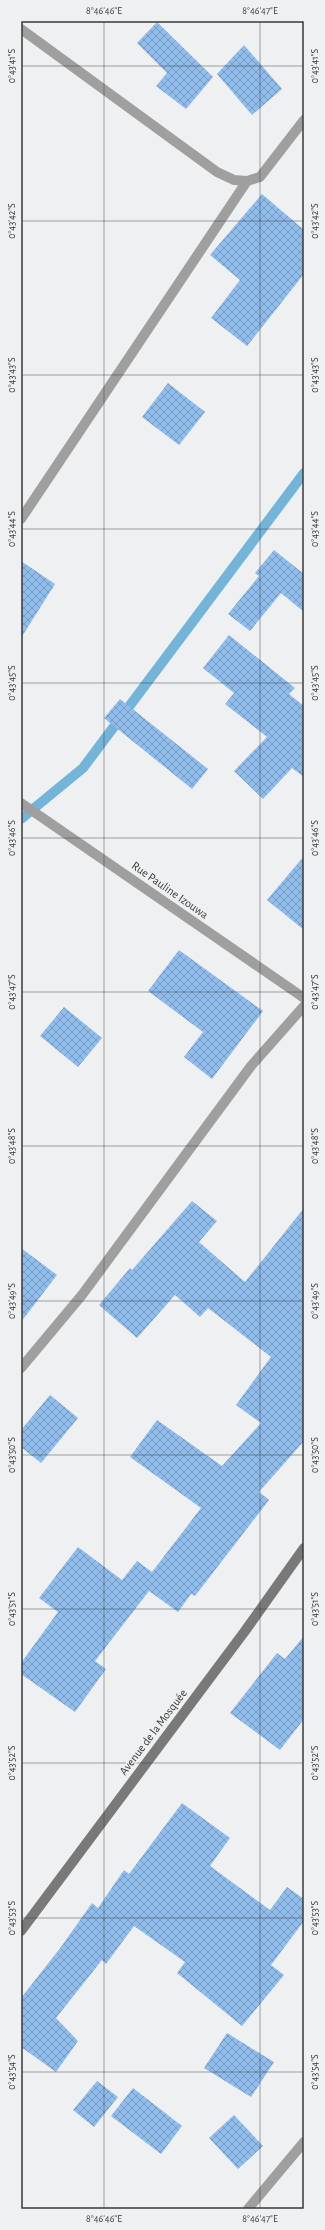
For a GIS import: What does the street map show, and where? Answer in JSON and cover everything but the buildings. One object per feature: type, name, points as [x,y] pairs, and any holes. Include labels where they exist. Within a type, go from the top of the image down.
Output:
[{"type":"street","points":[[21,29],[217,172],[234,180],[247,181],[260,177],[304,120]]},
{"type":"street","points":[[21,520],[247,181]]},
{"type":"street","name":"Rue Pauline Izouwa","points":[[21,803],[304,998]]},
{"type":"street","points":[[21,1368],[82,1295],[251,1066],[304,1006]]},
{"type":"street","name":"Avenue de la Mosquée","points":[[21,1931],[240,1637],[304,1548]]},
{"type":"street","points":[[248,2209],[304,2142]]},
{"type":"waterway","points":[[21,819],[83,768],[304,473]]}]
